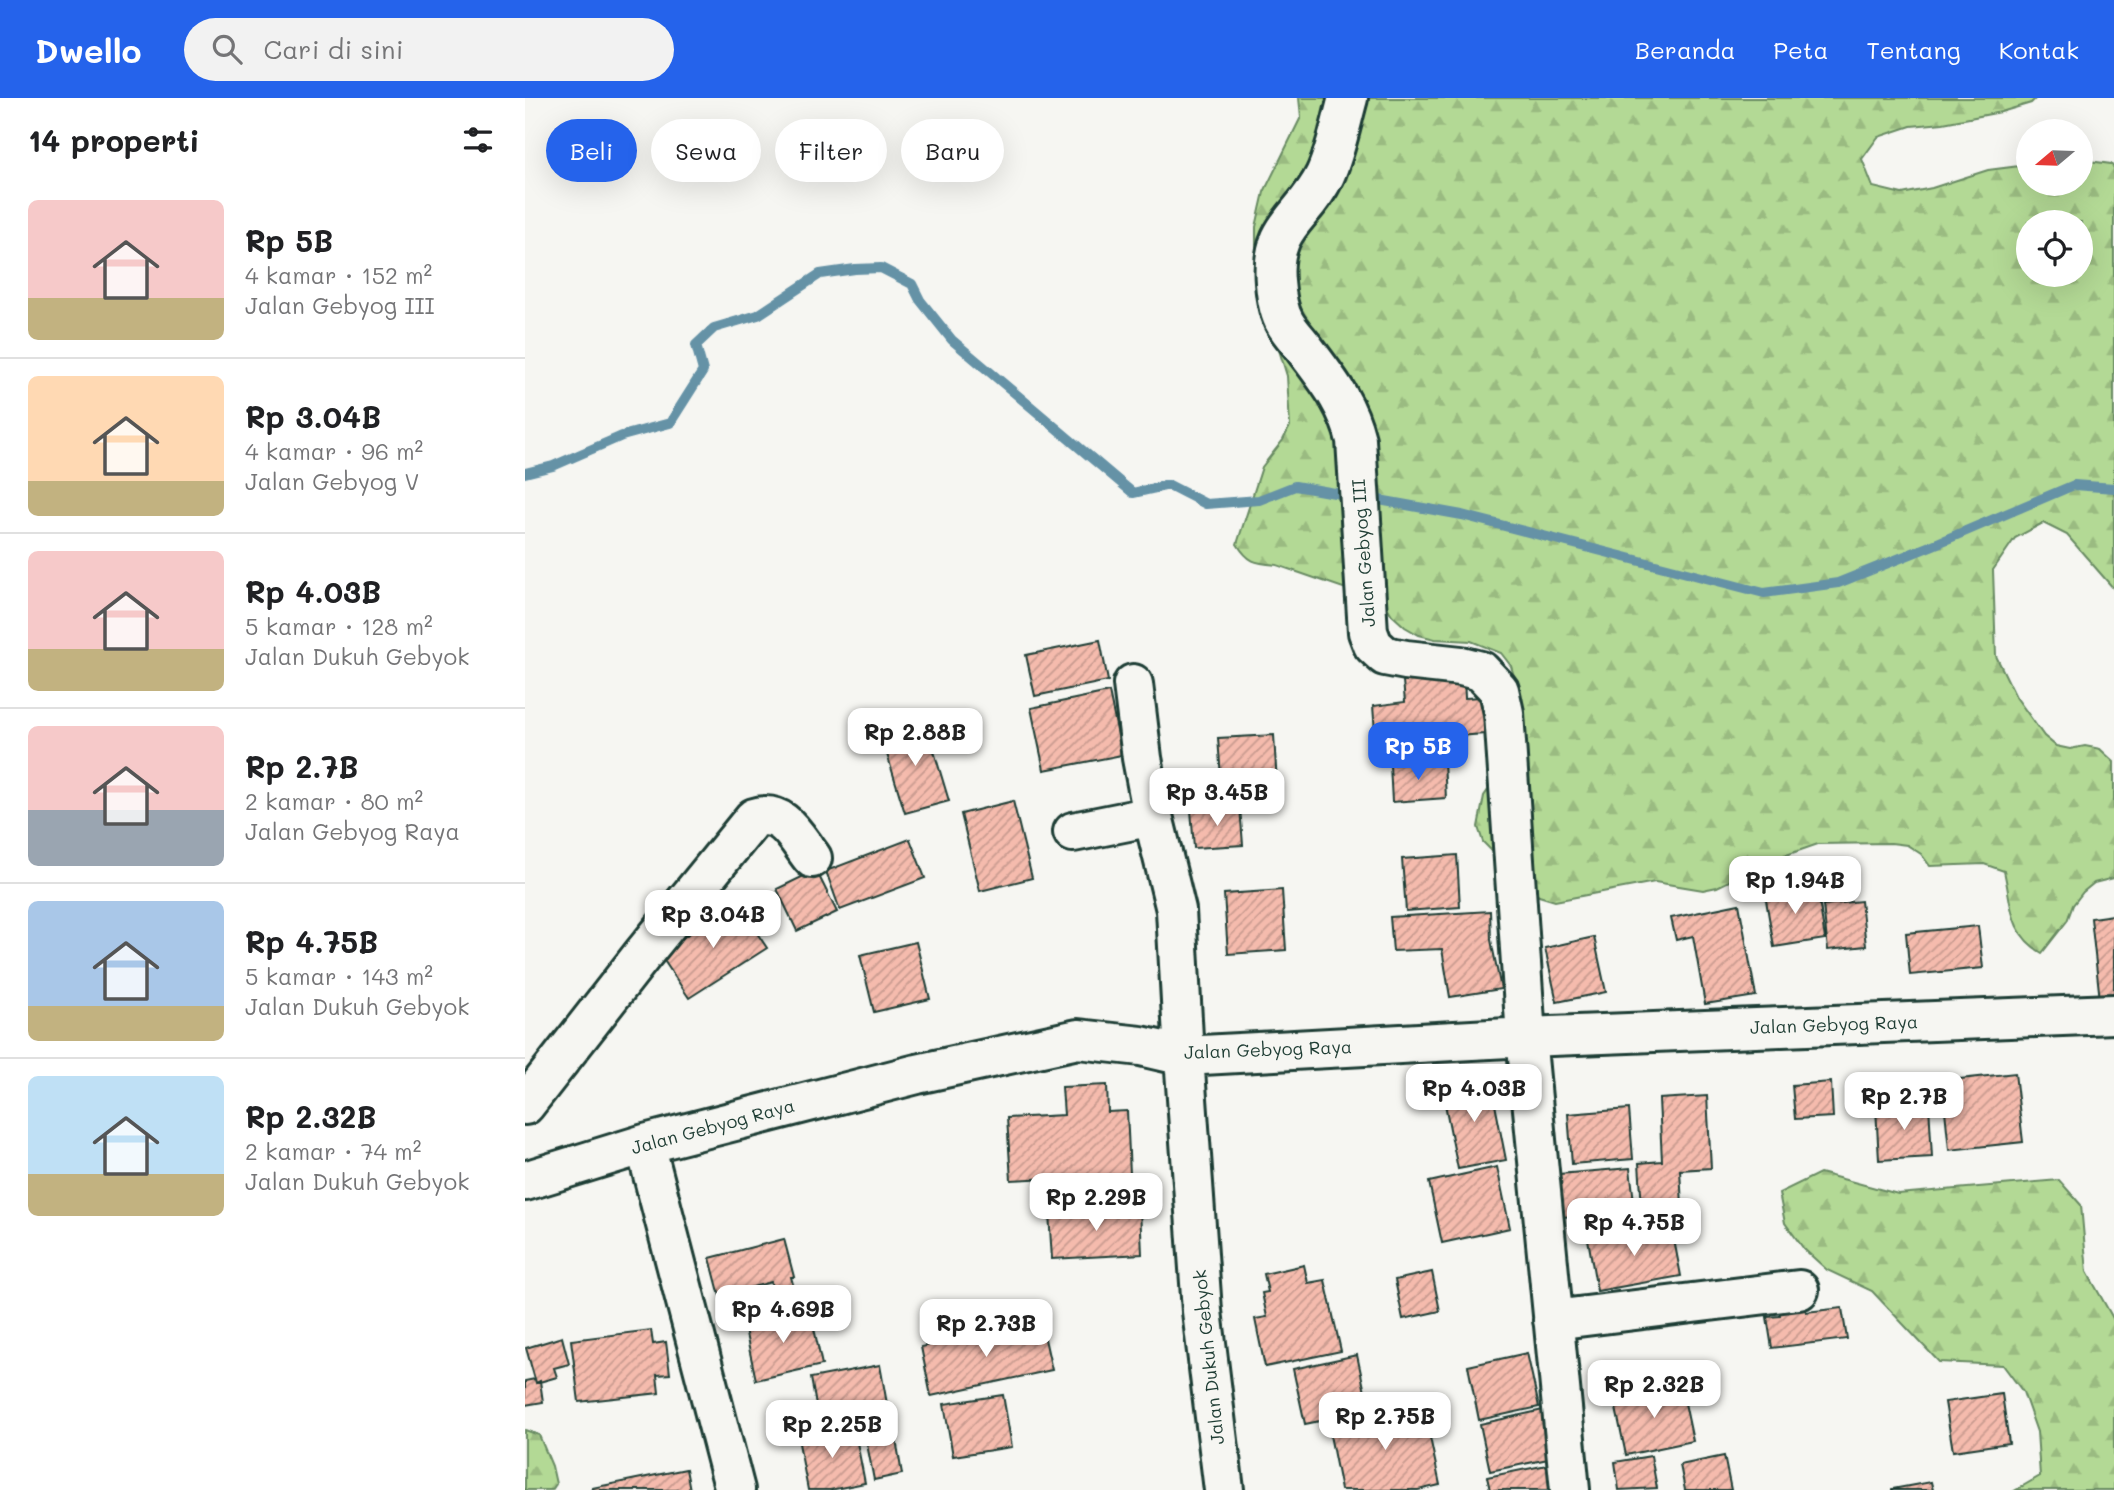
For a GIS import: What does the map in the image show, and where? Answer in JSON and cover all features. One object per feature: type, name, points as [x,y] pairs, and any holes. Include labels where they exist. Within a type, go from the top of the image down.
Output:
[{"type":"street","name":"Jalan Gebyog III","points":[[1348,98],[1327,172],[1317,190],[1279,240],[1274,257],[1276,295],[1284,322],[1338,394],[1350,418],[1356,440],[1368,632],[1373,645],[1385,656],[1481,671],[1499,690],[1504,713],[1525,1037]]},
{"type":"street","name":"Jalan Dukuh Gebyok","points":[[1133,684],[1144,769],[1176,911],[1202,1311],[1224,1490]]},
{"type":"street","points":[[525,1105],[754,818],[774,816],[784,822],[812,858]]},
{"type":"street","points":[[1073,832],[1153,816]]},
{"type":"street","name":"Jalan Gebyog Raya","points":[[525,1181],[645,1144],[917,1074],[1078,1039],[1141,1046],[1184,1056],[1525,1037],[2114,1014]]},
{"type":"street","points":[[1525,1037],[1570,1490]]},
{"type":"street","points":[[645,1144],[735,1490]]},
{"type":"street","points":[[1553,1320],[1799,1290]]},
{"type":"green space","points":[[1299,98],[2036,98],[2031,103],[2001,112],[1911,126],[1878,137],[1862,159],[1873,187],[1902,194],[1932,188],[1988,170],[2016,166],[2016,196],[2093,196],[2093,162],[2111,164],[2114,168],[2114,589],[2067,535],[2043,523],[2015,538],[1993,570],[1996,656],[2016,697],[2044,736],[2056,746],[2100,749],[2114,762],[2114,878],[2094,883],[2083,892],[2073,905],[2067,921],[2042,953],[2031,945],[2017,927],[2004,871],[1984,864],[1930,866],[1921,854],[1907,845],[1818,844],[1772,860],[1717,887],[1703,890],[1655,882],[1555,901],[1539,896],[1527,887],[1483,842],[1478,827],[1484,796],[1519,757],[1525,713],[1511,666],[1501,653],[1471,641],[1435,639],[1419,635],[1392,615],[1384,602],[1277,565],[1253,561],[1237,544],[1262,467],[1283,440],[1290,426],[1287,376],[1261,291],[1256,227],[1264,192],[1301,117]]},
{"type":"green space","points":[[1820,1173],[1898,1194],[2059,1180],[2081,1205],[2087,1272],[2114,1320],[2114,1490],[2016,1490],[2040,1476],[2037,1432],[2023,1392],[2003,1365],[1939,1362],[1872,1291],[1827,1270],[1804,1249],[1785,1223],[1779,1193]]},
{"type":"green space","points":[[525,1430],[539,1435],[552,1466],[556,1484],[552,1490],[525,1490]]},
{"type":"building","points":[[1100,640],[1108,681],[1035,696],[1026,655]]},
{"type":"building","points":[[1464,677],[1465,698],[1482,697],[1485,734],[1398,740],[1399,756],[1377,757],[1373,706],[1405,702],[1403,681]]},
{"type":"building","points":[[1109,692],[1122,755],[1044,770],[1031,708]]},
{"type":"building","points":[[915,722],[917,731],[927,728],[949,801],[905,813],[883,741],[892,739],[889,729]]},
{"type":"building","points":[[1274,735],[1278,801],[1223,804],[1218,738]]},
{"type":"building","points":[[1444,762],[1446,798],[1392,802],[1390,765]]},
{"type":"building","points":[[1013,801],[1032,878],[980,891],[961,814]]},
{"type":"building","points":[[1240,807],[1243,845],[1194,848],[1191,810]]},
{"type":"building","points":[[910,839],[925,878],[840,910],[826,871]]},
{"type":"building","points":[[1457,855],[1460,907],[1406,911],[1402,859]]},
{"type":"building","points":[[816,870],[837,912],[797,931],[777,889]]},
{"type":"building","points":[[1817,886],[1825,939],[1774,947],[1765,894]]},
{"type":"building","points":[[1282,890],[1286,950],[1228,954],[1224,894]]},
{"type":"building","points":[[1861,901],[1866,946],[1828,950],[1823,905]]},
{"type":"building","points":[[737,903],[767,948],[689,998],[659,953]]},
{"type":"building","points":[[1739,904],[1756,996],[1705,1004],[1693,936],[1676,940],[1671,918]]},
{"type":"building","points":[[1490,911],[1491,940],[1501,989],[1450,997],[1442,949],[1393,951],[1390,917]]},
{"type":"building","points":[[2114,915],[2114,999],[2100,1000],[2091,918]]},
{"type":"building","points":[[1978,926],[1983,968],[1910,975],[1906,933]]},
{"type":"building","points":[[1594,937],[1606,992],[1557,1002],[1545,948]]},
{"type":"building","points":[[916,942],[930,999],[874,1012],[860,955]]},
{"type":"building","points":[[2015,1073],[2023,1142],[1949,1150],[1942,1081]]},
{"type":"building","points":[[1490,1079],[1506,1160],[1458,1169],[1442,1089]]},
{"type":"building","points":[[1831,1082],[1833,1117],[1795,1119],[1792,1085]]},
{"type":"building","points":[[1107,1085],[1108,1112],[1127,1111],[1130,1174],[1011,1180],[1007,1118],[1064,1115],[1062,1087]]},
{"type":"building","points":[[1707,1096],[1711,1168],[1680,1170],[1682,1205],[1642,1208],[1639,1163],[1662,1161],[1659,1099]]},
{"type":"building","points":[[1929,1105],[1932,1157],[1879,1160],[1876,1108]]},
{"type":"building","points":[[1629,1109],[1633,1159],[1572,1164],[1568,1114]]},
{"type":"building","points":[[1497,1167],[1510,1228],[1442,1243],[1429,1182]]},
{"type":"building","points":[[1630,1168],[1635,1210],[1563,1217],[1559,1174]]},
{"type":"building","points":[[1122,1185],[1124,1205],[1039,1210],[1037,1189]]},
{"type":"building","points":[[1140,1208],[1142,1254],[1052,1259],[1049,1213]]},
{"type":"building","points":[[1671,1224],[1681,1276],[1597,1291],[1588,1239]]},
{"type":"building","points":[[784,1239],[798,1302],[777,1308],[771,1282],[720,1296],[710,1258]]},
{"type":"building","points":[[1304,1265],[1308,1283],[1325,1280],[1341,1351],[1265,1367],[1255,1319],[1267,1317],[1262,1293],[1268,1292],[1264,1274]]},
{"type":"building","points":[[1432,1272],[1440,1311],[1403,1319],[1395,1280]]},
{"type":"building","points":[[1805,1300],[1806,1312],[1842,1308],[1847,1339],[1772,1348],[1767,1317],[1780,1316],[1779,1303]]},
{"type":"building","points":[[810,1310],[822,1365],[756,1380],[744,1325]]},
{"type":"building","points":[[1041,1321],[1052,1370],[931,1396],[921,1347]]},
{"type":"building","points":[[651,1330],[653,1344],[666,1342],[670,1374],[657,1375],[659,1393],[579,1402],[571,1340]]},
{"type":"building","points":[[562,1337],[569,1364],[554,1368],[557,1377],[536,1383],[526,1348]]},
{"type":"building","points":[[1527,1353],[1539,1407],[1479,1420],[1468,1366]]},
{"type":"building","points":[[1357,1355],[1369,1411],[1305,1424],[1293,1369]]},
{"type":"building","points":[[880,1365],[889,1415],[820,1427],[811,1378]]},
{"type":"building","points":[[535,1379],[536,1383],[540,1381],[543,1402],[525,1405],[525,1381]]},
{"type":"building","points":[[1681,1384],[1693,1441],[1626,1455],[1614,1399]]},
{"type":"building","points":[[2002,1394],[2009,1443],[1953,1451],[1945,1402]]},
{"type":"building","points":[[1003,1395],[1012,1447],[953,1456],[944,1404]]},
{"type":"building","points":[[1423,1404],[1440,1485],[1418,1490],[1341,1490],[1328,1425]]},
{"type":"building","points":[[1543,1410],[1553,1458],[1490,1471],[1480,1424]]},
{"type":"building","points":[[854,1427],[865,1483],[830,1490],[808,1490],[798,1438]]},
{"type":"building","points":[[894,1428],[902,1474],[874,1480],[865,1434]]},
{"type":"building","points":[[1651,1456],[1657,1488],[1619,1490],[1615,1462]]},
{"type":"building","points":[[1724,1456],[1731,1490],[1685,1490],[1680,1465]]},
{"type":"building","points":[[1557,1463],[1563,1490],[1490,1490],[1487,1477]]},
{"type":"building","points":[[686,1469],[690,1490],[592,1490],[592,1488]]},
{"type":"building","points":[[1931,1482],[1933,1490],[1892,1490],[1892,1489]]},
{"type":"waterway","points":[[525,473],[553,466],[622,436],[670,423],[703,371],[696,345],[714,328],[758,315],[820,274],[881,268],[912,284],[920,300],[952,340],[1133,493],[1169,485],[1206,504],[1259,500],[1295,486],[1352,496]]},
{"type":"waterway","points":[[1368,498],[1462,515],[1764,593],[1838,583],[2074,485],[2114,488]]}]
